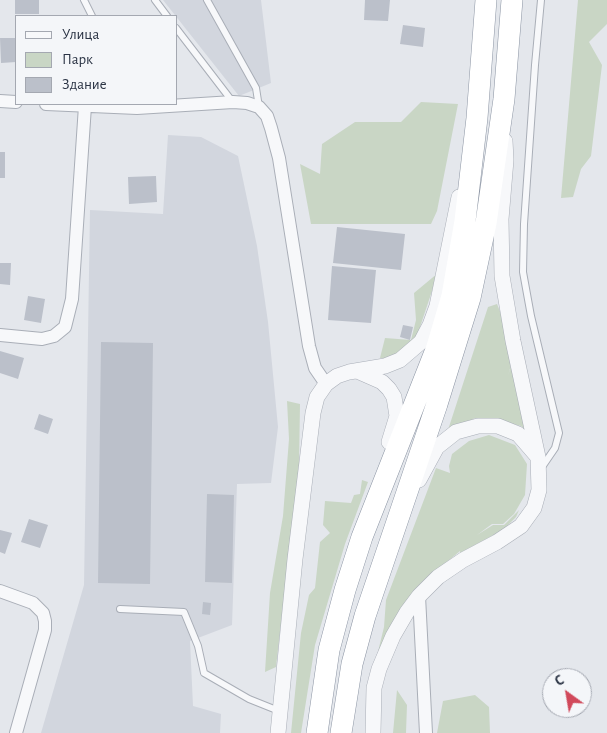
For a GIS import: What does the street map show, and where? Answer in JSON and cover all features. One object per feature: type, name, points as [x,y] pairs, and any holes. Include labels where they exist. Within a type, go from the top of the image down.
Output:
[{"type":"highway","points":[[317,733],[329,650],[345,590],[362,538],[437,347],[452,296],[465,220],[477,118],[486,0]]},
{"type":"highway","points":[[341,733],[354,654],[365,616],[455,349],[470,298],[486,224],[504,98],[512,0]]},
{"type":"street","points":[[373,733],[374,688],[379,669],[393,636],[407,612],[419,596],[438,577],[521,526],[534,508],[539,490],[538,464],[502,276],[501,219],[506,160],[504,98]]},
{"type":"street","points":[[0,101],[15,102]]},
{"type":"street","points":[[178,104],[233,102],[259,107],[267,116],[279,158],[309,346],[315,368],[326,384]]},
{"type":"street","points":[[66,105],[160,105]]},
{"type":"street","points":[[0,335],[42,339],[54,336],[65,327],[72,299],[85,106]]},
{"type":"street","points":[[278,733],[313,413],[317,397],[326,384],[338,376],[385,366],[400,360],[421,342],[437,306],[465,165],[477,118]]},
{"type":"street","points":[[357,371],[382,382],[389,389],[396,407],[397,416],[362,538]]},
{"type":"street","points":[[398,520],[437,447],[456,432],[478,426],[498,426],[518,434],[538,464]]},
{"type":"street","points":[[0,591],[33,603],[43,613],[46,630],[16,733]]},
{"type":"street","points":[[419,596],[426,733]]},
{"type":"lane","points":[[84,0],[92,15]]},
{"type":"lane","points":[[155,0],[166,15]]},
{"type":"lane","points":[[207,0],[256,88],[259,107]]},
{"type":"lane","points":[[538,464],[555,448],[559,433],[531,316],[523,272],[524,224],[541,0]]},
{"type":"lane","points":[[178,31],[233,102]]},
{"type":"lane","points":[[120,609],[184,612],[198,646],[204,673],[249,699],[279,711]]},
{"type":"shaded area","points":[[163,0],[261,0],[271,83],[239,96],[178,19],[178,15],[175,15]]},
{"type":"shaded area","points":[[168,135],[201,137],[238,156],[257,246],[268,322],[278,427],[271,483],[237,484],[232,625],[190,641],[193,706],[221,714],[220,733],[41,733],[84,585],[90,210],[163,214]]},
{"type":"green space","points":[[578,0],[607,0],[607,24],[589,42],[602,65],[591,156],[581,169],[573,197],[561,198]]},
{"type":"green space","points":[[421,102],[458,104],[437,211],[431,224],[311,224],[300,164],[320,174],[322,144],[355,122],[401,122]]},
{"type":"green space","points":[[438,273],[418,333],[411,343],[398,354],[386,359],[380,358],[385,338],[411,340],[416,320],[414,293]]},
{"type":"green space","points":[[497,304],[503,319],[512,361],[508,376],[513,359],[530,434],[521,426],[475,418],[447,433],[488,307]]},
{"type":"green space","points":[[287,401],[300,404],[299,466],[276,667],[265,672],[270,593],[283,516],[289,439]]},
{"type":"green space","points":[[489,435],[515,445],[527,464],[525,495],[514,514],[503,524],[492,524],[477,535],[493,525],[504,525],[519,510],[516,517],[503,530],[460,553],[460,551],[423,582],[375,664],[384,627],[386,600],[436,468],[450,473],[449,466],[452,454],[469,441]]},
{"type":"green space","points":[[362,480],[368,482],[345,544],[315,645],[301,733],[291,733],[301,633],[309,595],[315,588],[320,542],[330,533],[323,525],[325,501],[351,503],[354,495],[360,494]]},
{"type":"green space","points":[[397,690],[407,705],[406,733],[393,733]]},
{"type":"green space","points":[[475,695],[489,707],[490,733],[437,733],[443,701]]},
{"type":"building","points":[[15,0],[39,0],[39,14],[15,14]]},
{"type":"building","points":[[365,0],[390,0],[388,21],[364,20]]},
{"type":"building","points":[[403,25],[425,28],[423,47],[400,44]]},
{"type":"building","points":[[0,38],[15,38],[15,62],[1,63]]},
{"type":"building","points":[[0,152],[5,152],[5,178],[0,178]]},
{"type":"building","points":[[156,176],[157,202],[129,204],[128,177]]},
{"type":"building","points":[[337,227],[405,234],[401,270],[333,263]]},
{"type":"building","points":[[0,263],[11,263],[10,285],[0,284]]},
{"type":"building","points":[[332,266],[376,270],[371,323],[328,320]]},
{"type":"building","points":[[28,296],[45,299],[41,323],[24,320]]},
{"type":"building","points":[[403,325],[413,327],[410,340],[400,337]]},
{"type":"building","points":[[101,342],[153,343],[150,584],[98,583]]},
{"type":"building","points":[[0,351],[24,358],[18,379],[0,373]]},
{"type":"building","points":[[39,414],[53,419],[48,434],[34,429]]},
{"type":"building","points":[[207,494],[234,495],[232,583],[205,582]]},
{"type":"building","points":[[29,519],[48,525],[40,548],[21,542]]},
{"type":"building","points":[[0,530],[12,533],[5,554],[0,552]]},
{"type":"building","points":[[203,602],[211,603],[210,615],[202,614]]}]
